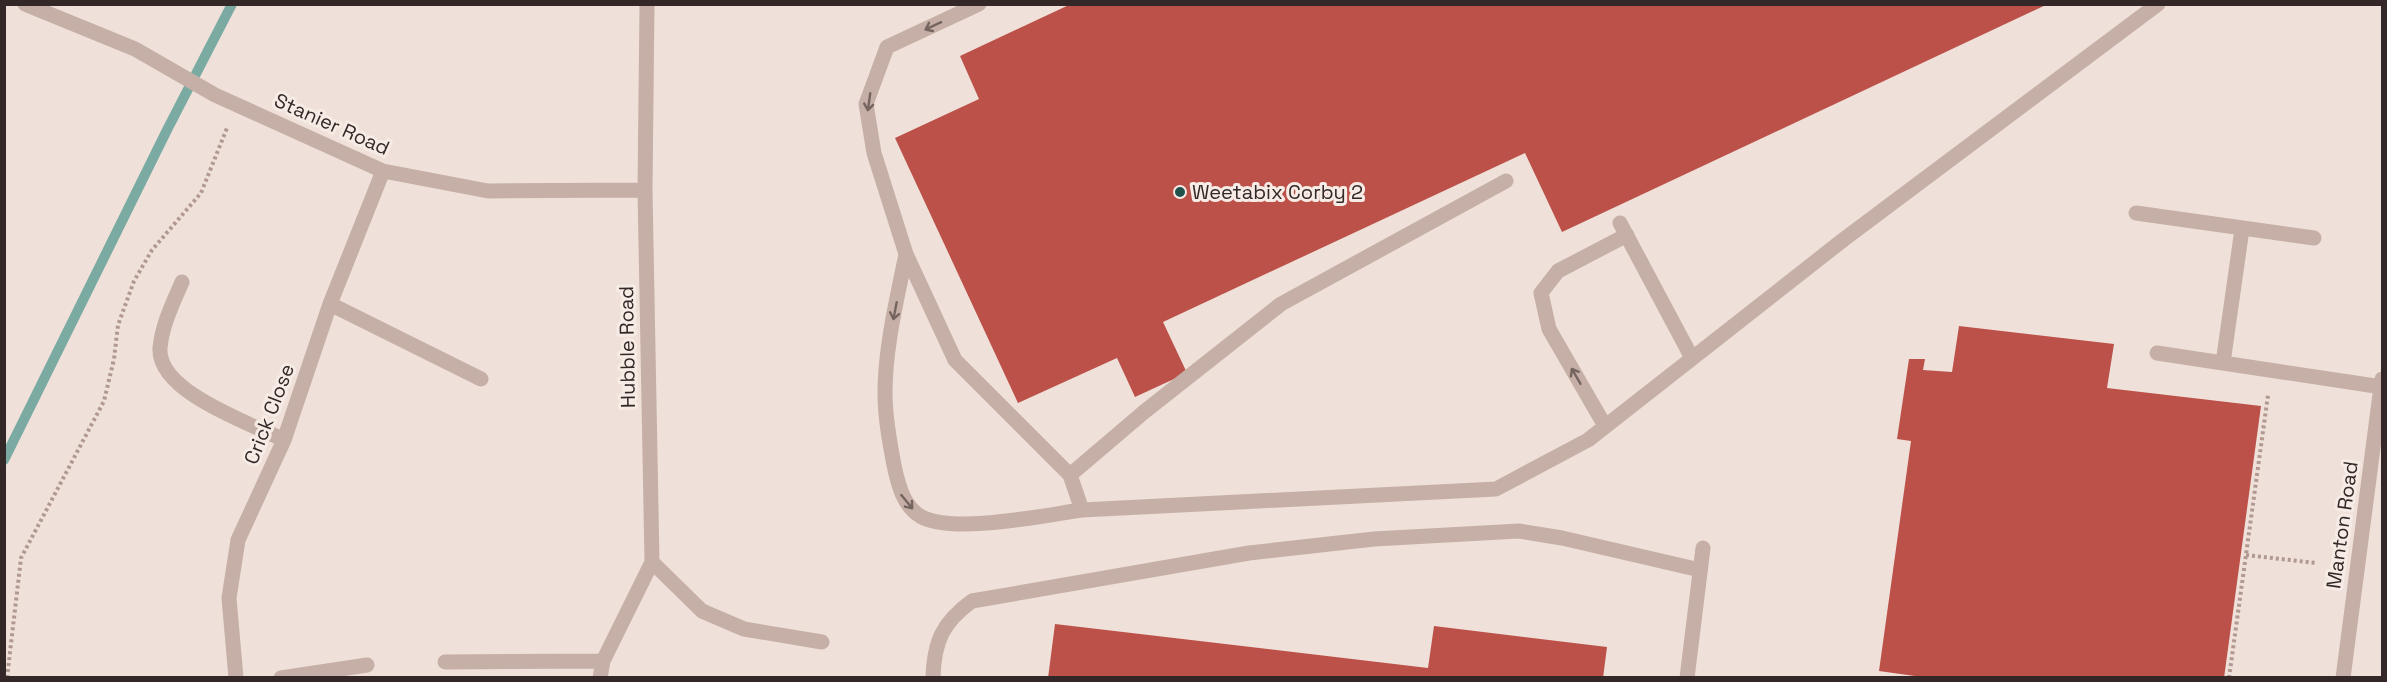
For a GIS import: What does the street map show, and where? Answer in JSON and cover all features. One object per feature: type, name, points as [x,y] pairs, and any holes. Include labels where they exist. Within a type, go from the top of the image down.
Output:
[{"type":"street","name":"Stanier Road","points":[[25,4],[135,49],[215,95],[383,171],[488,191],[645,190]]},
{"type":"street","name":"Hubble Road","points":[[600,678],[603,661],[652,562],[645,190],[646,4]]},
{"type":"street","points":[[979,4],[886,47],[866,104],[874,153],[906,254],[955,360],[1070,475],[1082,510]]},
{"type":"street","points":[[906,254],[892,326],[885,393],[890,446],[901,495],[920,516],[944,524],[1004,521],[1082,510],[1496,489],[1587,440],[1843,240],[2158,4]]},
{"type":"street","name":"Crick Close","points":[[236,678],[229,598],[238,540],[284,440],[330,304],[383,171]]},
{"type":"street","points":[[1070,475],[1144,412],[1281,304],[1506,181]]},
{"type":"street","points":[[2136,213],[2314,238]]},
{"type":"street","points":[[1605,426],[1549,329],[1541,293],[1558,270],[1624,229],[1692,358]]},
{"type":"street","points":[[2223,363],[2242,229]]},
{"type":"street","points":[[182,282],[167,316],[159,350],[169,375],[191,396],[284,440]]},
{"type":"street","points":[[330,304],[481,379]]},
{"type":"street","points":[[2157,353],[2382,385]]},
{"type":"street","name":"Manton Road","points":[[2343,678],[2382,385]]},
{"type":"street","points":[[933,678],[933,665],[940,634],[954,615],[972,601],[1249,553],[1374,539],[1520,531],[1700,570]]},
{"type":"street","points":[[1687,678],[1703,548]]},
{"type":"street","points":[[652,562],[702,611],[744,629],[822,642]]},
{"type":"street","points":[[445,662],[603,661]]},
{"type":"street","points":[[281,678],[367,665]]},
{"type":"path","points":[[7,678],[21,558],[104,401],[114,359],[118,324],[134,281],[152,250],[201,193],[236,105]]},
{"type":"path","points":[[2229,678],[2268,393],[2260,369]]},
{"type":"path","points":[[2246,555],[2316,563]]},
{"type":"building","name":"Weetabix Corby 2","points":[[1071,4],[2048,4],[1562,232],[1525,153],[1163,322],[1187,373],[1135,397],[1117,358],[1018,403],[895,138],[979,99],[960,56]]},
{"type":"building","points":[[1959,326],[2114,344],[2107,388],[2261,406],[2224,678],[1929,678],[1879,671],[1911,441],[1897,439],[1909,359],[1925,359],[1923,370],[1952,372]]},
{"type":"building","points":[[1055,624],[1428,668],[1434,626],[1607,647],[1603,678],[1048,678]]},
{"type":"waterway","points":[[4,460],[232,4]]},
{"type":"place","name":"Weetabix Corby 2","points":[[1180,192]]}]
